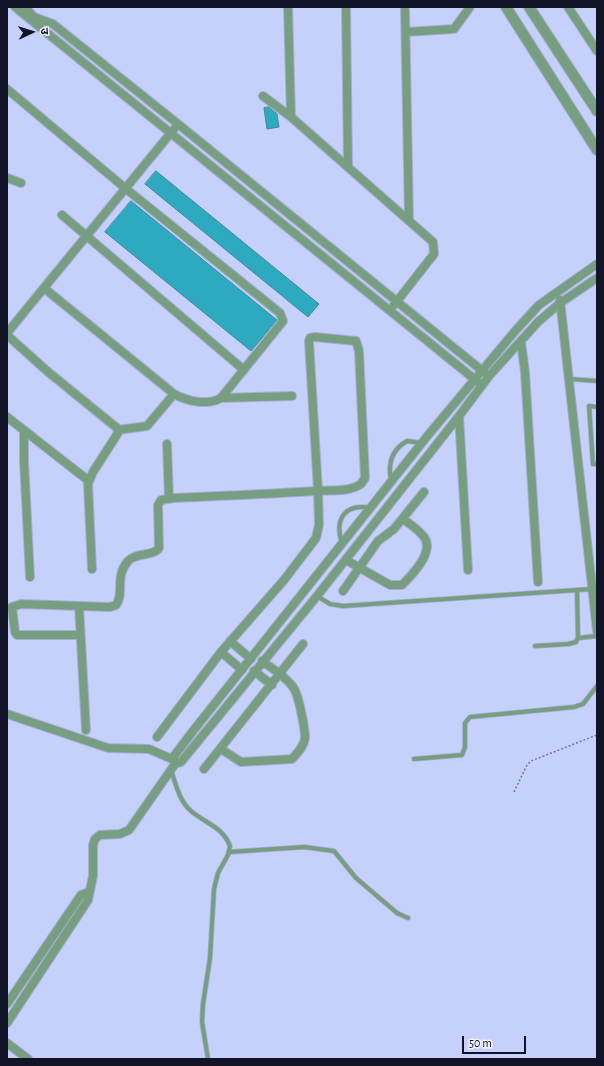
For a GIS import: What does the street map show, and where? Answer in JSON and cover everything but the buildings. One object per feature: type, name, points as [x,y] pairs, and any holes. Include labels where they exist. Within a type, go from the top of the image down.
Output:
[{"type":"street","points":[[15,7],[33,19],[129,100],[171,132],[478,382]]},
{"type":"street","points":[[25,7],[33,19],[53,24],[489,376]]},
{"type":"street","points":[[288,7],[291,117]]},
{"type":"street","points":[[346,7],[348,167]]},
{"type":"street","points":[[406,32],[454,29],[470,7]]},
{"type":"street","points":[[506,7],[597,150]]},
{"type":"street","points":[[529,7],[597,111]]},
{"type":"street","points":[[568,7],[597,51]]},
{"type":"street","points":[[405,10],[409,219]]},
{"type":"street","points":[[7,89],[282,316],[282,323],[221,398]]},
{"type":"street","points":[[129,100],[134,90]]},
{"type":"street","points":[[263,96],[291,117],[432,240],[435,251],[390,310]]},
{"type":"street","points":[[118,430],[115,424],[47,371],[7,334],[85,236],[178,124]]},
{"type":"street","points":[[7,178],[21,183]]},
{"type":"street","points":[[62,215],[244,370]]},
{"type":"street","points":[[173,765],[181,762],[346,560],[459,416],[478,382],[481,370],[534,308],[597,264]]},
{"type":"street","points":[[7,1023],[88,900],[93,876],[93,845],[95,839],[100,835],[120,834],[129,830],[173,765],[174,756],[422,443],[478,382],[489,376],[538,322],[560,303],[597,278]]},
{"type":"street","points":[[44,288],[174,394],[183,399],[195,401],[214,401],[221,398],[292,396]]},
{"type":"street","points":[[559,291],[597,631]]},
{"type":"street","points":[[80,635],[17,635],[15,632],[12,608],[13,606],[22,604],[110,607],[118,603],[120,575],[128,561],[138,555],[158,550],[160,540],[159,503],[161,500],[318,491],[358,487],[364,481],[359,351],[355,340],[315,337],[310,338],[309,341],[318,491],[319,525],[316,538],[312,545],[221,652],[157,738]]},
{"type":"street","points":[[521,342],[525,372],[538,582]]},
{"type":"street","points":[[118,430],[147,426],[174,394]]},
{"type":"street","points":[[459,416],[468,570]]},
{"type":"street","points":[[7,417],[24,432],[89,480]]},
{"type":"street","points":[[92,569],[88,502],[89,480],[118,430]]},
{"type":"street","points":[[24,432],[30,577]]},
{"type":"street","points":[[168,444],[169,499]]},
{"type":"street","points":[[343,591],[378,541],[391,532],[424,492]]},
{"type":"street","points":[[346,560],[390,585],[399,586],[408,580],[426,554],[427,544],[424,536],[403,519]]},
{"type":"street","points":[[308,586],[317,596]]},
{"type":"street","points":[[79,606],[86,730]]},
{"type":"street","points":[[230,641],[251,659]]},
{"type":"street","points":[[204,769],[303,644]]},
{"type":"street","points":[[221,652],[242,670]]},
{"type":"street","points":[[221,749],[241,762],[292,759],[303,746],[305,738],[298,699],[293,688],[280,674],[262,661]]},
{"type":"street","points":[[254,672],[272,685]]},
{"type":"street","points":[[7,714],[108,748],[149,748],[173,765]]},
{"type":"street","points":[[7,1004],[81,895],[89,892]]},
{"type":"street","points":[[7,1043],[28,1059]]},
{"type":"lane","points":[[570,379],[597,381]]},
{"type":"lane","points":[[597,407],[589,406],[593,464],[597,464]]},
{"type":"lane","points":[[392,482],[389,470],[390,462],[397,450],[407,441],[422,443]]},
{"type":"lane","points":[[342,545],[338,528],[340,521],[348,511],[357,506],[372,508]]},
{"type":"lane","points":[[317,596],[330,604],[343,606],[592,589]]},
{"type":"lane","points":[[535,646],[568,644],[576,642],[578,638],[577,590]]},
{"type":"lane","points":[[578,638],[597,636]]},
{"type":"lane","points":[[414,759],[455,757],[462,755],[465,747],[465,723],[470,717],[579,706],[587,700],[597,686]]},
{"type":"lane","points":[[173,765],[183,801],[191,811],[211,823],[224,835],[230,846],[229,852],[219,869],[214,889],[210,958],[203,1004],[202,1022],[208,1059]]},
{"type":"lane","points":[[229,852],[304,847],[334,851],[356,878],[397,913],[408,918]]},
{"type":"path","points":[[514,792],[527,765],[531,761],[597,735]]}]
